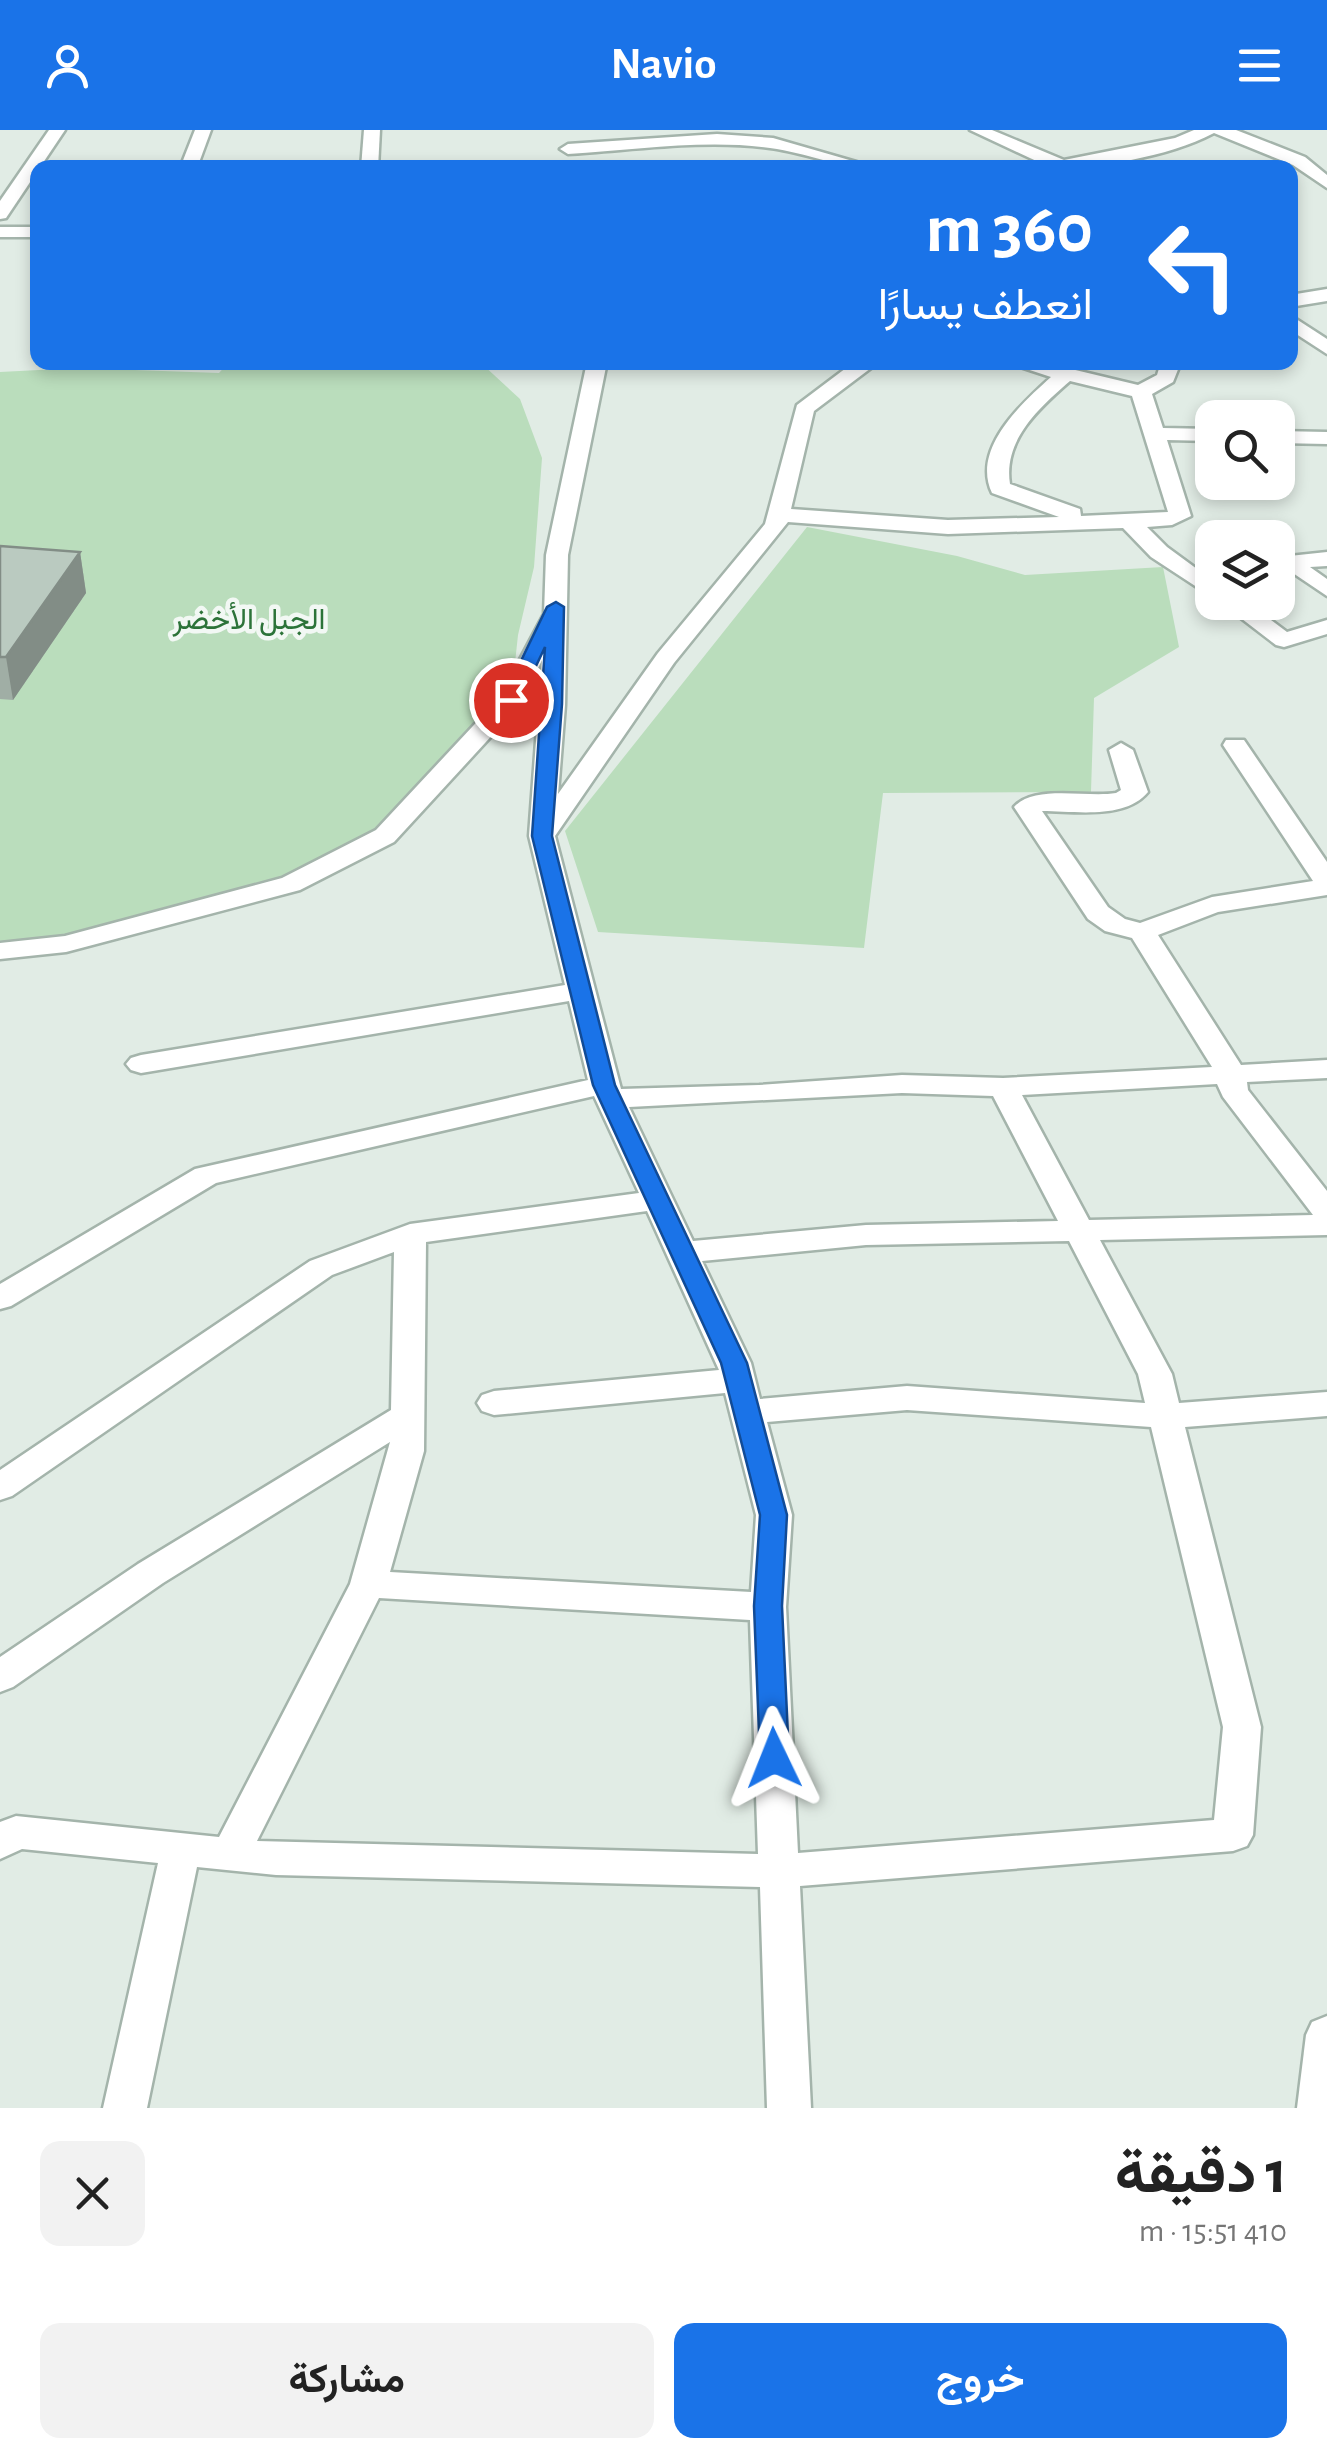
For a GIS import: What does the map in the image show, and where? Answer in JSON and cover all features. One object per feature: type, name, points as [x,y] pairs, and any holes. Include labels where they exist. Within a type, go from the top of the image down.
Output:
[{"type":"street","points":[[36,160],[56,130]]},
{"type":"street","points":[[191,160],[203,130]]},
{"type":"street","points":[[370,160],[372,130]]},
{"type":"street","points":[[555,130],[576,160]]},
{"type":"street","points":[[978,130],[1040,160]]},
{"type":"street","points":[[1090,160],[1180,142],[1208,130]]},
{"type":"street","points":[[1221,130],[1299,160],[1327,183]]},
{"type":"street","points":[[568,149],[716,139],[773,143],[838,160]]},
{"type":"street","points":[[0,214],[30,169]]},
{"type":"street","points":[[0,232],[30,232]]},
{"type":"street","points":[[1298,299],[1327,294]]},
{"type":"street","points":[[1298,327],[1323,345]]},
{"type":"street","points":[[1298,347],[1323,345]]},
{"type":"street","points":[[595,370],[557,555],[553,704],[542,836],[607,1092],[682,1252],[742,1396],[774,1515],[768,1606],[789,2108]]},
{"type":"street","points":[[542,836],[666,658],[776,525],[804,408],[855,370]]},
{"type":"street","points":[[1049,370],[1141,392],[1166,378],[1168,370]]},
{"type":"street","points":[[1066,374],[1015,422],[996,476],[1000,488],[1089,520]]},
{"type":"street","points":[[778,515],[948,527],[1164,520],[1180,516],[1141,392]]},
{"type":"street","points":[[1154,434],[1195,435]]},
{"type":"street","points":[[1295,437],[1327,438]]},
{"type":"street","points":[[1126,519],[1158,552],[1195,578]]},
{"type":"street","points":[[1327,559],[1288,562],[1327,589]]},
{"type":"street","points":[[0,952],[66,944],[291,884],[385,836],[511,700],[556,607]]},
{"type":"street","points":[[1256,620],[1284,640],[1327,626]]},
{"type":"street","points":[[1121,750],[1135,792],[1124,800],[1040,802],[1027,807],[1098,912],[1115,925],[1142,932],[1212,905],[1327,885],[1236,745]]},
{"type":"street","points":[[1142,932],[1231,1073],[1232,1090],[1327,1212]]},
{"type":"street","points":[[141,1064],[580,991]]},
{"type":"street","points":[[0,1298],[206,1176],[607,1092],[759,1094],[902,1084],[1003,1087],[1327,1069]]},
{"type":"street","points":[[0,1843],[16,1832],[276,1859],[779,1871],[1233,1836],[1242,1727],[1156,1374],[1003,1087]]},
{"type":"street","points":[[0,1486],[321,1268],[410,1234],[658,1200]]},
{"type":"street","points":[[682,1252],[866,1235],[1327,1225]]},
{"type":"street","points":[[230,1854],[368,1584],[407,1450],[410,1234]]},
{"type":"street","points":[[494,1403],[742,1396],[907,1398],[1166,1416],[1327,1404]]},
{"type":"street","points":[[0,1677],[68,1626],[214,1532],[409,1415]]},
{"type":"street","points":[[368,1584],[768,1606]]},
{"type":"street","points":[[125,2108],[182,1849]]},
{"type":"street","points":[[1319,2108],[1327,2036]]},
{"type":"green space","name":"الجبل الأخضر","points":[[489,370],[520,399],[542,458],[534,567],[518,635],[511,700],[385,836],[291,884],[0,952],[0,372]]},
{"type":"green space","points":[[807,527],[957,556],[1025,575],[1163,567],[1179,647],[1094,698],[1091,792],[883,793],[864,948],[598,932],[565,831]]},
{"type":"building","points":[[0,546],[80,552],[6,657],[0,657]]},
{"type":"route","points":[[511,700],[556,607],[542,836],[604,1085],[734,1363],[774,1515],[768,1606],[774,1758]]}]
